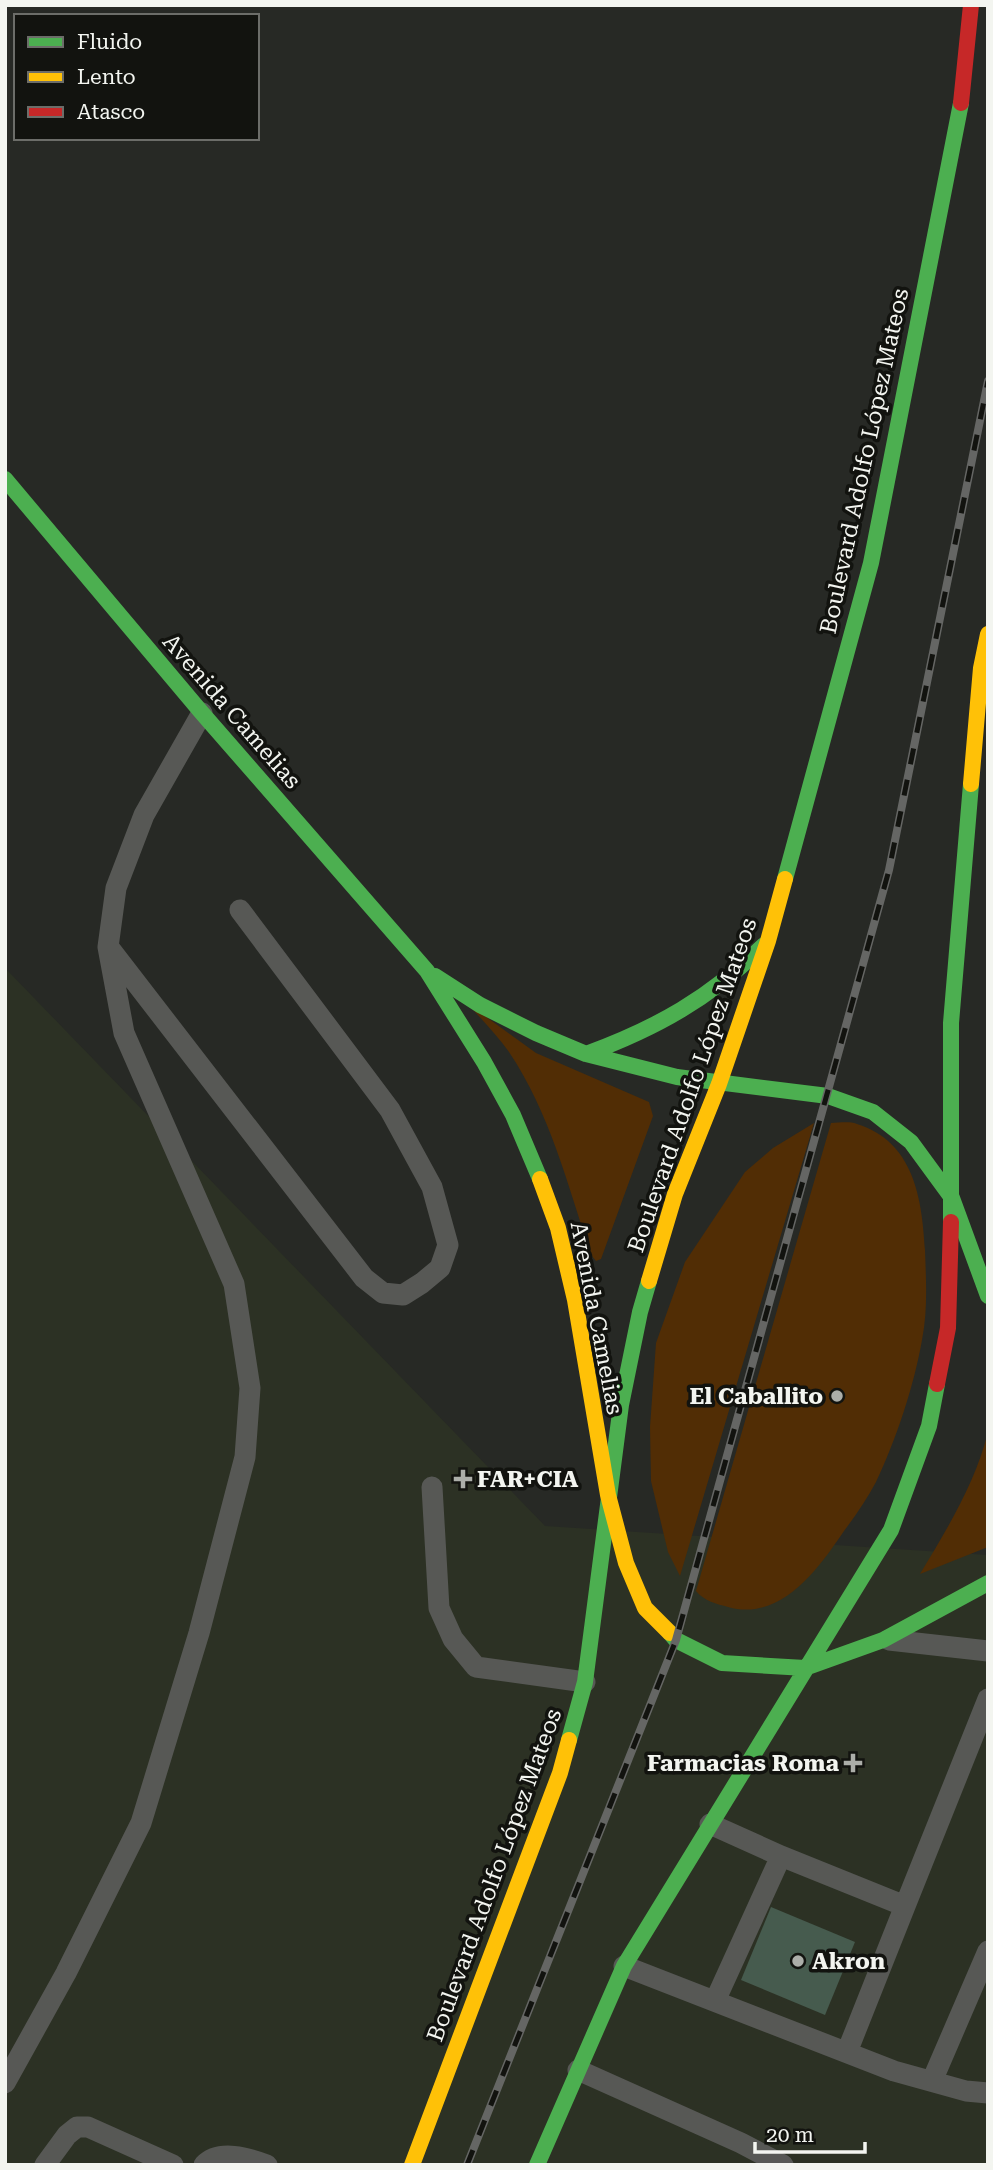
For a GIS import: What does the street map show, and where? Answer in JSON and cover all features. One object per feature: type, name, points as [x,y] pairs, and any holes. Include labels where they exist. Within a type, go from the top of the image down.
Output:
[{"type":"main road","name":"Boulevard Adolfo López Mateos","points":[[412,2165],[560,1773],[585,1682],[621,1405],[640,1312],[675,1194],[719,1084],[768,941],[871,563],[962,97],[971,5]]},
{"type":"main road","name":"Avenida Camelias","points":[[5,479],[202,713],[427,971],[484,1062],[513,1115],[536,1167],[558,1228],[575,1300],[608,1495]]},
{"type":"main road","points":[[537,2165],[624,1966],[891,1530],[929,1426],[948,1328],[952,1198],[951,1023],[981,668],[988,634]]},
{"type":"main road","points":[[586,1054],[628,1040],[666,1022],[704,999],[737,972],[768,941]]},
{"type":"main road","name":"Avenida Camelias","points":[[427,971],[480,1005],[586,1054],[635,1068],[719,1084],[778,1088],[828,1096],[873,1112],[911,1142],[952,1198]]},
{"type":"main road","points":[[952,1198],[988,1296]]},
{"type":"main road","points":[[608,1495],[626,1563],[645,1608],[676,1640],[722,1664],[805,1668],[883,1640],[988,1583]]},
{"type":"lane","points":[[5,2083],[66,1973],[141,1823],[200,1633],[245,1457],[250,1388],[234,1284],[124,1033],[108,947],[116,888],[144,815],[202,713]]},
{"type":"lane","points":[[108,947],[364,1278],[383,1293],[403,1295],[440,1268],[448,1245],[432,1187],[390,1110],[240,910]]},
{"type":"lane","points":[[432,1487],[439,1608],[453,1639],[476,1667],[585,1682]]},
{"type":"lane","points":[[883,1640],[988,1651]]},
{"type":"lane","points":[[846,2052],[988,1699]]},
{"type":"lane","points":[[709,1824],[780,1856],[905,1906]]},
{"type":"lane","points":[[715,2001],[780,1856]]},
{"type":"lane","points":[[932,2081],[988,1951]]},
{"type":"lane","points":[[624,1966],[894,2071],[966,2091],[988,2093]]},
{"type":"lane","points":[[578,2070],[783,2165]]},
{"type":"lane","points":[[45,2165],[67,2135],[77,2127],[88,2127],[173,2165]]},
{"type":"lane","points":[[204,2165],[216,2156],[267,2165]]},
{"type":"shaded area","points":[[5,968],[545,1526],[988,1555],[988,2165],[5,2165]]},
{"type":"shaded area","points":[[467,1003],[536,1053],[649,1102],[653,1116],[601,1259],[596,1261],[591,1255],[557,1150],[523,1075],[509,1052]]},
{"type":"shaded area","points":[[814,1123],[680,1576],[668,1552],[651,1481],[650,1427],[656,1343],[685,1262],[745,1172],[773,1148]]},
{"type":"shaded area","points":[[831,1123],[854,1123],[876,1132],[903,1158],[911,1174],[921,1211],[925,1250],[926,1306],[919,1358],[904,1412],[876,1482],[823,1561],[796,1588],[765,1607],[747,1610],[728,1607],[707,1600],[696,1591]]},
{"type":"shaded area","points":[[988,1432],[988,1547],[920,1574],[968,1488]]},
{"type":"building","name":"Akron","points":[[771,1907],[855,1942],[825,2015],[741,1980]]},
{"type":"railway","points":[[467,2165],[676,1640],[889,870],[988,381]]},
{"type":"traffic: fast","points":[[785,879],[871,563],[961,103]]},
{"type":"traffic: fast","points":[[5,479],[202,713],[427,971],[484,1062],[513,1115],[540,1179]]},
{"type":"traffic: fast","points":[[951,1222],[951,1023],[971,784]]},
{"type":"traffic: fast","points":[[586,1054],[681,1010],[723,981],[764,945]]},
{"type":"traffic: fast","points":[[435,976],[480,1005],[586,1054],[677,1077],[828,1096],[873,1112],[911,1142],[952,1198],[988,1296]]},
{"type":"traffic: fast","points":[[569,1740],[585,1682],[621,1405],[649,1281]]},
{"type":"traffic: fast","points":[[537,2165],[624,1966],[891,1530],[929,1426],[937,1384]]},
{"type":"traffic: fast","points":[[670,1633],[676,1640],[722,1663],[805,1668],[883,1640],[988,1583]]},
{"type":"traffic: slow","points":[[971,784],[981,668],[988,634]]},
{"type":"traffic: slow","points":[[649,1281],[675,1194],[719,1084],[768,941],[785,879]]},
{"type":"traffic: slow","points":[[540,1179],[558,1228],[575,1300],[608,1495],[626,1563],[645,1608],[670,1633]]},
{"type":"traffic: slow","points":[[412,2165],[560,1773],[569,1740]]},
{"type":"traffic: jam","points":[[961,103],[971,5]]},
{"type":"traffic: jam","points":[[937,1384],[948,1328],[951,1222]]},
{"type":"place","name":"El Caballito","points":[[837,1396]]},
{"type":"place","name":"FAR+CIA","points":[[463,1479]]},
{"type":"place","name":"Farmacias Roma","points":[[853,1763]]},
{"type":"place","name":"Akron","points":[[798,1961]]}]
